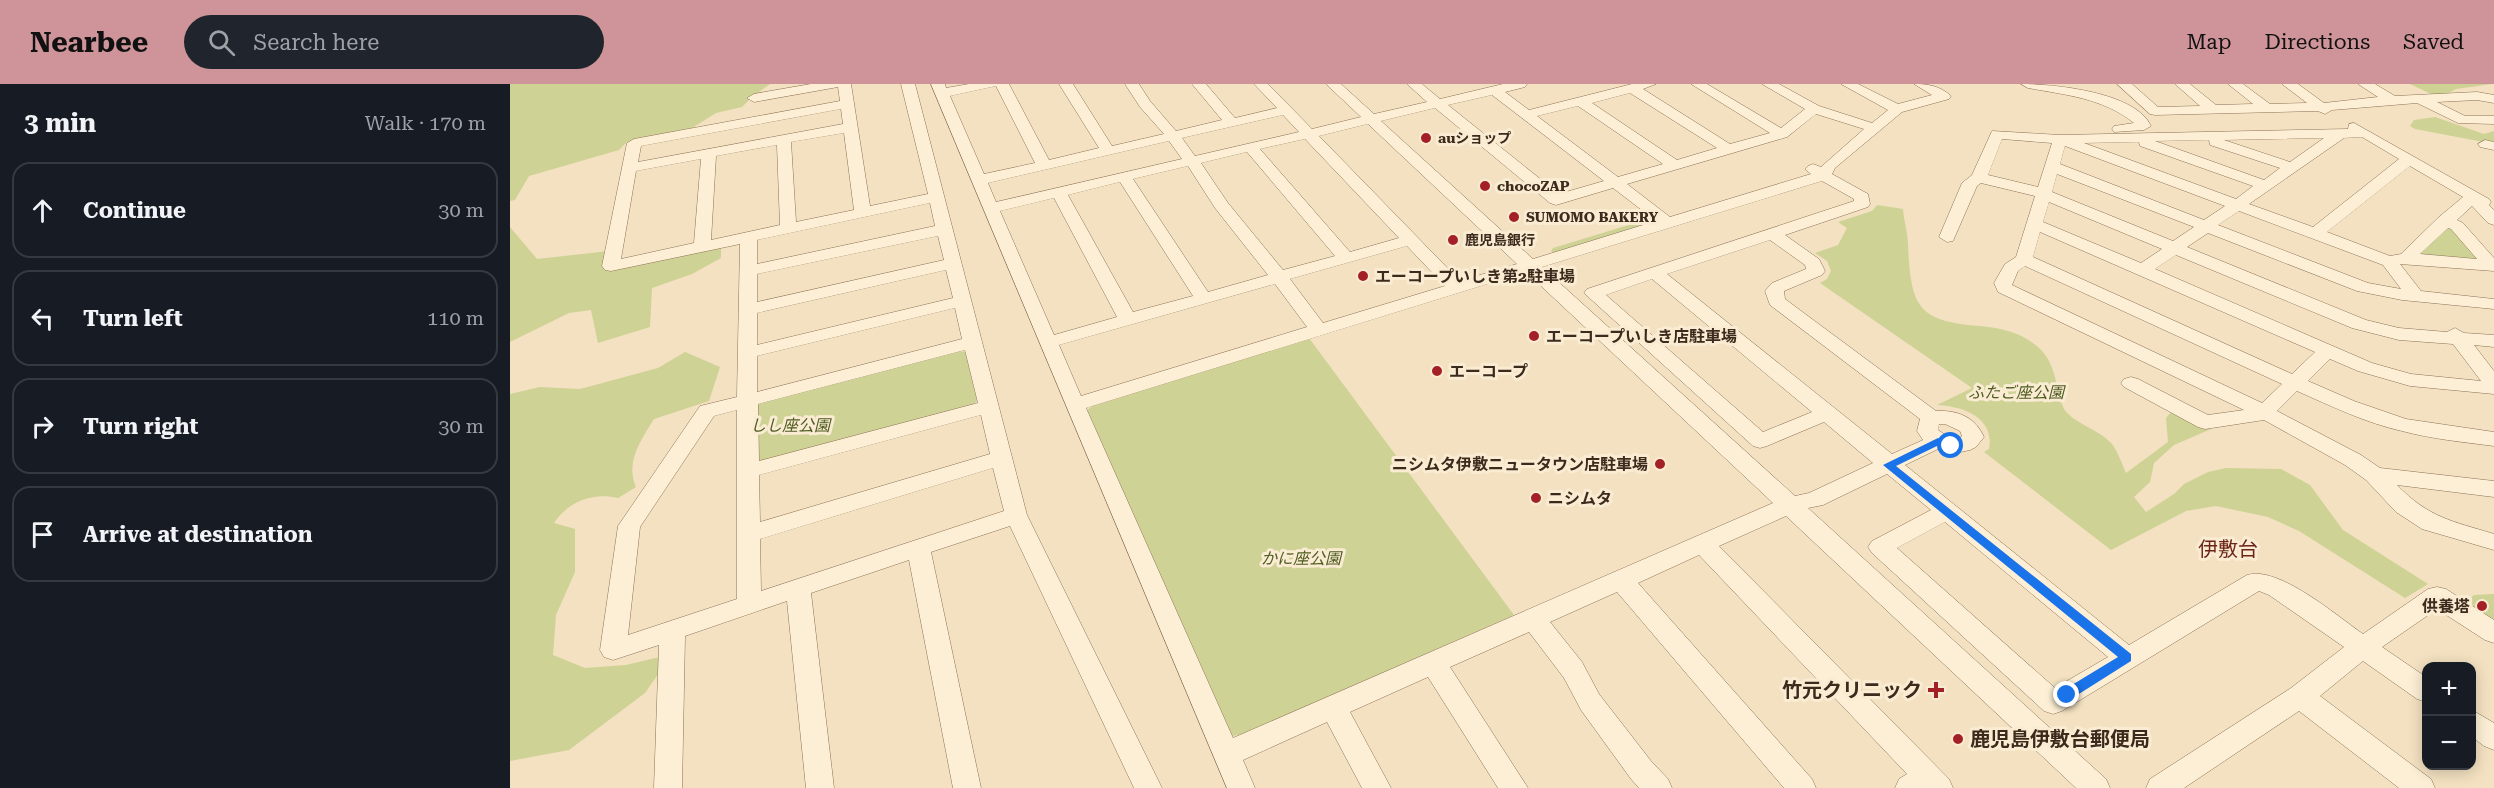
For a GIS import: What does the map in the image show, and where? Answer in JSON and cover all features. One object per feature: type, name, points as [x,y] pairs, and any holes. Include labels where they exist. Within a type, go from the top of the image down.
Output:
[{"type":"street","points":[[753,121],[752,100],[774,84]]},
{"type":"street","points":[[754,98],[834,84]]},
{"type":"street","points":[[844,84],[863,213]]},
{"type":"street","points":[[908,84],[1016,515],[1148,788]]},
{"type":"street","points":[[991,84],[940,89],[1241,788]]},
{"type":"street","points":[[1002,84],[1044,165]]},
{"type":"street","points":[[1066,84],[1108,151]]},
{"type":"street","points":[[1132,84],[1144,104],[1157,115],[1215,193],[1221,205],[1314,325]]},
{"type":"street","points":[[1198,84],[1232,123]]},
{"type":"street","points":[[1262,84],[1453,283]]},
{"type":"street","points":[[1333,84],[2096,788]]},
{"type":"street","points":[[1414,84],[1556,200],[1782,134],[1814,109]]},
{"type":"street","points":[[991,208],[1520,84]]},
{"type":"street","points":[[1526,115],[1649,84]]},
{"type":"street","points":[[1698,84],[1782,134]]},
{"type":"street","points":[[1769,84],[1814,109],[1875,128]]},
{"type":"street","points":[[1848,84],[1896,109]]},
{"type":"street","points":[[2028,84],[2054,91],[2094,96],[2125,109]]},
{"type":"street","points":[[1970,162],[1986,135],[1996,132],[2077,132],[2144,126],[2144,123],[2096,84]]},
{"type":"street","points":[[2124,84],[2156,111],[2320,107],[2393,100],[2483,96],[2494,99]]},
{"type":"street","points":[[2182,84],[2213,110]]},
{"type":"street","points":[[2235,84],[2266,108]]},
{"type":"street","points":[[2289,84],[2320,107],[2494,208]]},
{"type":"street","points":[[2366,84],[2393,100]]},
{"type":"street","points":[[1072,399],[1822,170],[1896,109],[1944,96],[1930,86]]},
{"type":"street","points":[[1632,88],[1729,150]]},
{"type":"street","points":[[1494,90],[1663,219]]},
{"type":"street","points":[[2420,99],[2463,120],[2494,120]]},
{"type":"street","points":[[1580,101],[1674,165]]},
{"type":"street","points":[[848,104],[634,143],[611,266],[937,197]]},
{"type":"street","points":[[980,180],[1287,110]]},
{"type":"street","points":[[629,168],[851,127]]},
{"type":"street","points":[[1996,132],[2060,139],[2365,133]]},
{"type":"street","points":[[1947,237],[1970,183],[1979,178],[1996,132]]},
{"type":"street","points":[[2141,271],[2341,134]]},
{"type":"street","points":[[2200,137],[2291,167]]},
{"type":"street","points":[[2060,139],[2024,259],[2011,268],[2003,283],[2004,288],[2264,412],[2336,450],[2374,476],[2404,506],[2430,524],[2494,542]]},
{"type":"street","points":[[2060,139],[2313,234],[2398,260],[2493,266]]},
{"type":"street","points":[[2133,139],[2264,185]]},
{"type":"street","points":[[784,140],[788,229]]},
{"type":"street","points":[[1251,148],[1346,258]]},
{"type":"street","points":[[702,247],[709,153]]},
{"type":"street","points":[[2313,234],[2409,159]]},
{"type":"street","points":[[2053,167],[2363,287],[2415,296],[2494,304]]},
{"type":"street","points":[[1822,170],[1862,197],[1862,204],[1593,293],[1760,441],[1827,413]]},
{"type":"street","points":[[1125,178],[1203,298]]},
{"type":"street","points":[[1979,178],[2043,194],[2380,330],[2458,340],[2494,341]]},
{"type":"street","points":[[1059,192],[1128,320]]},
{"type":"street","points":[[2473,196],[2494,220]]},
{"type":"street","points":[[2398,260],[2473,196]]},
{"type":"street","points":[[2445,220],[2457,226],[2493,266]]},
{"type":"street","points":[[2035,224],[2327,351],[2386,374],[2410,380],[2494,386]]},
{"type":"street","points":[[749,271],[945,229]]},
{"type":"street","points":[[1227,754],[1790,505],[1815,499],[1933,432],[1776,301],[1774,291],[1778,287],[1814,274],[1816,271],[1813,263],[1774,235]]},
{"type":"street","points":[[749,237],[747,310],[749,604]]},
{"type":"street","points":[[1049,342],[1410,240]]},
{"type":"street","points":[[2024,259],[2347,406],[2403,425],[2494,439]]},
{"type":"street","points":[[2398,260],[2415,296]]},
{"type":"street","points":[[747,310],[954,263]]},
{"type":"street","points":[[1654,273],[2127,658]]},
{"type":"street","points":[[747,353],[963,301]]},
{"type":"street","points":[[2494,330],[2452,330],[2494,386]]},
{"type":"street","points":[[973,342],[707,411],[629,526],[613,650],[1016,515]]},
{"type":"street","points":[[2131,383],[2205,422],[2259,415],[2327,351]]},
{"type":"street","points":[[748,471],[989,406]]},
{"type":"street","points":[[749,534],[1002,458]]},
{"type":"street","points":[[2374,476],[2494,489]]},
{"type":"street","points":[[1946,512],[1880,547],[2054,703],[2256,581],[2278,588],[2422,688]]},
{"type":"street","points":[[1703,544],[1925,784]]},
{"type":"street","points":[[918,548],[967,788]]},
{"type":"street","points":[[1621,580],[1802,788]]},
{"type":"street","points":[[798,588],[820,788]]},
{"type":"street","points":[[2160,788],[2300,696],[2363,647],[2437,596],[2494,633]]},
{"type":"street","points":[[1533,619],[1573,670],[1590,702],[1641,770],[1658,788]]},
{"type":"street","points":[[668,788],[672,630]]},
{"type":"street","points":[[1433,663],[1514,788]]},
{"type":"street","points":[[2300,696],[2418,787]]},
{"type":"street","points":[[1333,707],[1377,788]]},
{"type":"street","points":[[2476,725],[2494,738]]},
{"type":"green space","points":[[510,84],[770,84],[742,107],[716,113],[692,128],[627,142],[619,150],[529,176],[515,200],[510,201]]},
{"type":"green space","points":[[2410,84],[2492,84],[2456,89],[2447,94],[2431,94]]},
{"type":"green space","points":[[2435,117],[2484,134],[2494,131],[2494,144],[2415,129],[2410,126],[2414,120]]},
{"type":"green space","name":"ふたご座公園","points":[[1877,205],[1903,209],[1909,266],[1915,296],[1921,306],[1942,320],[2010,332],[2038,347],[2050,363],[2060,399],[2067,413],[2112,444],[2126,473],[2168,442],[2166,418],[2172,411],[2211,429],[2174,445],[2154,463],[2150,482],[2134,497],[2146,512],[2174,494],[2184,484],[2208,472],[2226,468],[2281,469],[2310,485],[2343,530],[2428,584],[2405,598],[2299,531],[2268,517],[2216,506],[2186,511],[2111,550],[1984,452],[1989,449],[1990,438],[1982,421],[1975,415],[1957,408],[1937,405],[1972,388],[1820,283],[1827,279],[1831,271],[1827,261],[1815,253],[1838,245],[1847,228],[1838,222],[1872,211]]},
{"type":"green space","points":[[1642,221],[1650,224],[1554,253],[1551,251],[1553,248]]},
{"type":"green space","points":[[510,227],[537,259],[609,251],[607,271],[721,247],[721,258],[692,274],[652,288],[650,327],[598,343],[591,310],[569,313],[510,342]]},
{"type":"green space","points":[[2448,227],[2456,228],[2484,261],[2418,254]]},
{"type":"green space","name":"かに座公園","points":[[1309,338],[1514,615],[1244,734],[1232,736],[1227,732],[1087,410],[1095,404]]},
{"type":"green space","name":"しし座公園","points":[[959,351],[965,352],[977,401],[970,407],[766,462],[757,460],[758,405],[767,400]]},
{"type":"green space","points":[[685,352],[720,367],[709,401],[654,419],[633,460],[633,478],[636,487],[618,498],[599,496],[582,500],[566,509],[554,523],[575,529],[575,572],[556,615],[553,655],[585,668],[626,665],[672,654],[645,693],[569,750],[510,761],[510,394],[540,387],[580,389],[658,368]]},
{"type":"green space","points":[[2494,594],[2494,626],[2462,605],[2474,595]]},
{"type":"place","name":"auショップ","points":[[1426,138]]},
{"type":"place","name":"chocoZAP","points":[[1485,186]]},
{"type":"place","name":"SUMOMO BAKERY","points":[[1514,217]]},
{"type":"place","name":"鹿児島銀行","points":[[1453,240]]},
{"type":"place","name":"エーコープいしき第2駐車場","points":[[1363,276]]},
{"type":"place","name":"エーコープいしき店駐車場","points":[[1534,336]]},
{"type":"place","name":"エーコープ","points":[[1437,371]]},
{"type":"place","name":"ニシムタ伊敷ニュータウン店駐車場","points":[[1660,464]]},
{"type":"place","name":"ニシムタ","points":[[1536,498]]},
{"type":"place","name":"供養塔","points":[[2482,606]]},
{"type":"place","name":"竹元クリニック","points":[[1936,690]]},
{"type":"place","name":"鹿児島伊敷台郵便局","points":[[1958,739]]},
{"type":"district","name":"伊敷台","points":[[2228,549]]},
{"type":"route","points":[[1951,446],[1938,441],[1888,465],[2127,658],[2067,695]]}]
